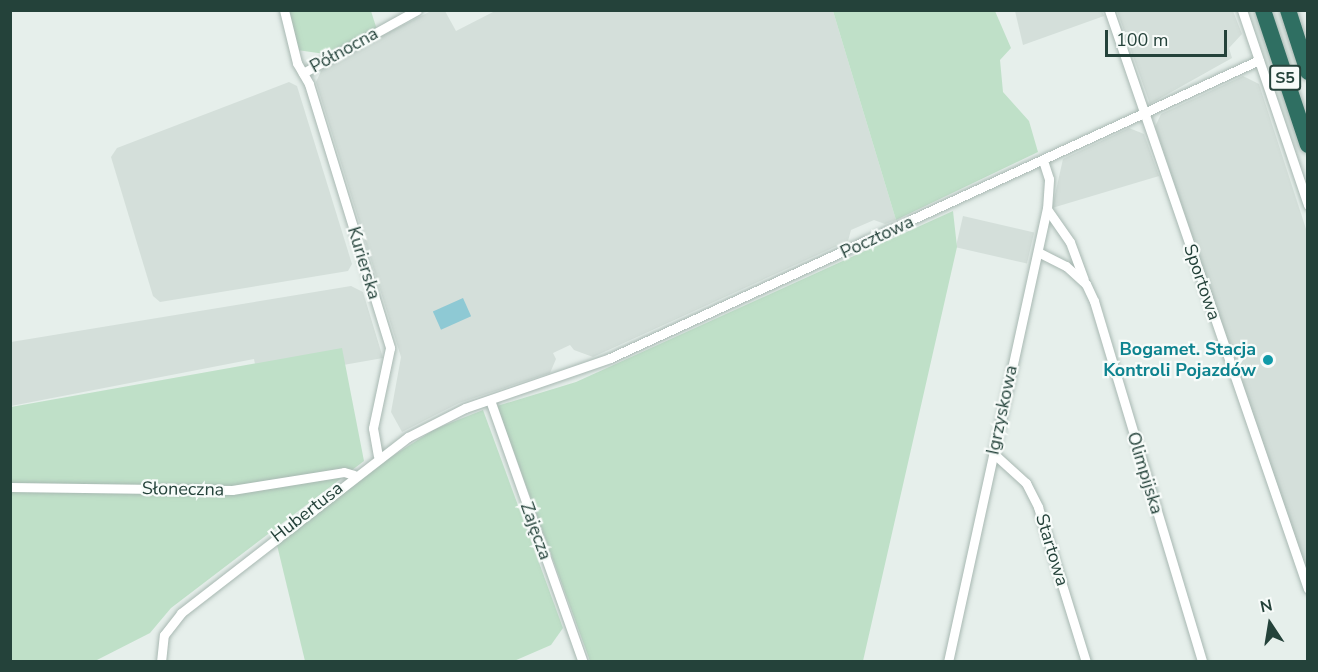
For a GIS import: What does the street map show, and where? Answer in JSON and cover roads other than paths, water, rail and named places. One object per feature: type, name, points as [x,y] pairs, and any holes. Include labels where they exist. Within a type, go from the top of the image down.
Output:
[{"type":"highway","name":"S5","points":[[1263,10],[1308,145]]},
{"type":"highway","name":"S5","points":[[1287,10],[1308,72]]},
{"type":"street","name":"Kurierska","points":[[284,10],[297,63],[303,73],[390,348],[374,428],[378,456]]},
{"type":"street","name":"Północna","points":[[303,73],[417,10]]},
{"type":"street","name":"Sportowa","points":[[1109,10],[1308,589]]},
{"type":"street","points":[[1242,10],[1308,206]]},
{"type":"street","name":"Pocztowa","points":[[490,399],[610,358],[1259,60]]},
{"type":"street","name":"Igrzyskowa","points":[[948,662],[1047,209],[1049,179],[1043,160]]},
{"type":"street","name":"Olimpijska","points":[[1047,209],[1070,242],[1086,284],[1202,662]]},
{"type":"street","points":[[1038,252],[1066,266],[1086,284]]},
{"type":"street","name":"Hubertusa","points":[[160,662],[164,635],[174,620],[354,475],[378,456],[425,428],[490,399]]},
{"type":"street","name":"Zajęcza","points":[[490,399],[583,662]]},
{"type":"street","name":"Startowa","points":[[993,453],[1026,483],[1038,507],[1086,662]]},
{"type":"street","name":"Słoneczna","points":[[10,487],[232,490],[344,472],[354,475]]},
{"type":"water","points":[[463,298],[471,316],[441,330],[433,311]]},
{"type":"place","name":"Bogamet. Stacja Kontroli Pojazdów","points":[[1268,360]]}]
